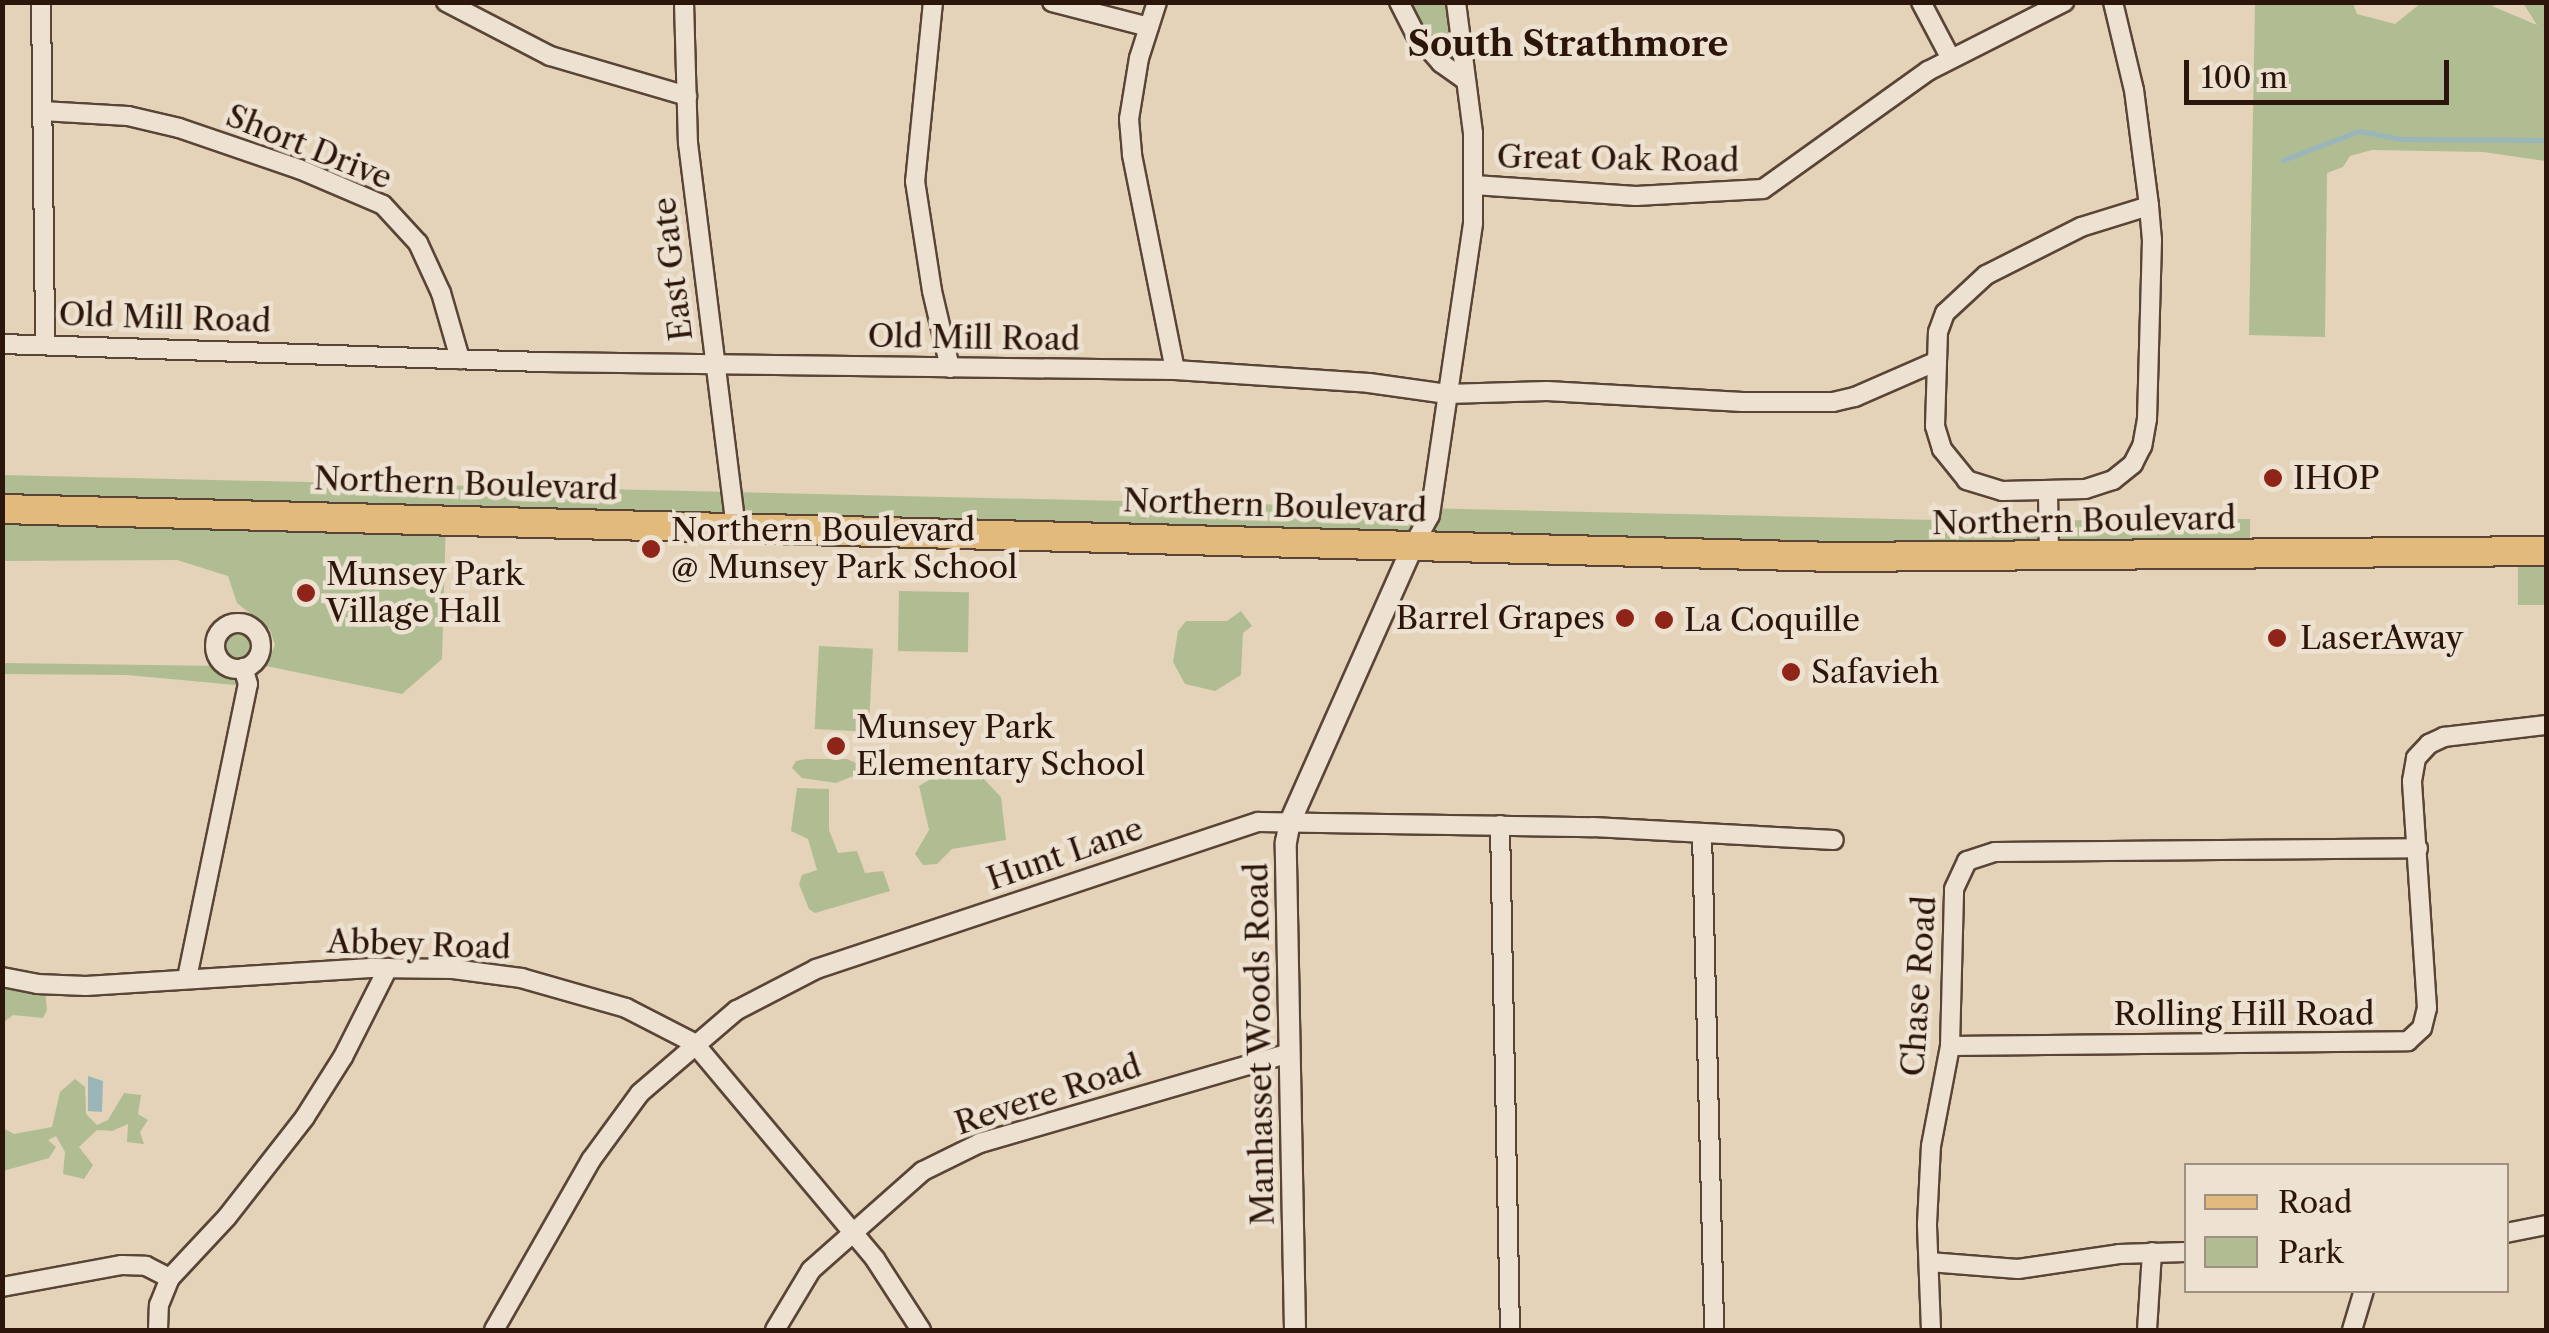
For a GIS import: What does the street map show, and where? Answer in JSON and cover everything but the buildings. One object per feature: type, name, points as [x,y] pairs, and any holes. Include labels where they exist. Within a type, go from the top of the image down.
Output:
[{"type":"main road","name":"Northern Boulevard","points":[[2,509],[1837,557],[2546,551]]},
{"type":"street","points":[[41,2],[45,345]]},
{"type":"street","points":[[446,2],[550,56],[687,96]]},
{"type":"street","name":"East Gate","points":[[684,2],[688,143],[736,527]]},
{"type":"street","points":[[933,2],[915,180],[928,273],[950,368]]},
{"type":"street","points":[[1052,2],[1150,27]]},
{"type":"street","points":[[1156,2],[1133,83],[1132,155],[1174,370]]},
{"type":"street","points":[[1399,2],[1414,33],[1441,62],[1464,79]]},
{"type":"street","points":[[1414,544],[1430,515],[1469,251],[1473,133],[1456,2]]},
{"type":"street","points":[[1921,2],[1952,59]]},
{"type":"street","name":"Great Oak Road","points":[[1474,185],[1636,196],[1752,192],[1785,178],[1875,105],[1952,59],[2064,2]]},
{"type":"street","points":[[2113,2],[2134,90],[2149,206],[2151,325],[2142,446],[2133,464],[2113,480],[2085,489],[1986,489],[1953,467],[1935,426],[1941,319],[1956,299],[1986,275],[2080,226],[2149,206]]},
{"type":"street","name":"Short Drive","points":[[42,111],[128,116],[178,128],[383,205],[418,242],[441,293],[460,359]]},
{"type":"street","name":"Old Mill Road","points":[[2,344],[460,359],[1174,370],[1369,383],[1446,394],[1547,391],[1743,402],[1833,402],[1856,397],[1936,362]]},
{"type":"street","points":[[2048,492],[2049,556]]},
{"type":"street","name":"Manhasset Woods Road","points":[[1295,1330],[1284,856],[1290,822],[1414,544]]},
{"type":"street","points":[[188,978],[248,684],[244,668]]},
{"type":"street","name":"Rolling Hill Road","points":[[1950,1046],[2408,1040],[2422,1028],[2427,1008],[2412,772],[2424,747],[2444,737],[2546,724]]},
{"type":"street","name":"Hunt Lane","points":[[494,1330],[610,1132],[658,1074],[755,998],[816,969],[1250,824],[1500,825],[1834,840]]},
{"type":"street","points":[[1500,825],[1510,1330]]},
{"type":"street","points":[[1702,833],[1714,1330]]},
{"type":"street","name":"Chase Road","points":[[1932,1330],[1932,1146],[1950,1046],[1954,889],[1961,868],[1974,857],[1995,852],[2418,848]]},
{"type":"street","points":[[158,1330],[159,1305],[170,1278],[227,1217],[306,1117],[344,1058],[388,968]]},
{"type":"street","name":"Abbey Road","points":[[2,977],[58,986],[388,968],[490,973],[565,988],[626,1008],[694,1044],[851,1230],[922,1330]]},
{"type":"street","name":"Revere Road","points":[[775,1330],[810,1270],[851,1230],[923,1171],[980,1143],[1290,1053]]},
{"type":"street","points":[[2509,1232],[2546,1225]]},
{"type":"street","points":[[2147,1330],[2152,1252]]},
{"type":"street","points":[[1929,1262],[2018,1268],[2152,1252],[2184,1252]]},
{"type":"street","points":[[2,1287],[122,1264],[146,1266],[170,1278]]},
{"type":"street","points":[[2352,1330],[2363,1293]]},
{"type":"green space","points":[[1399,3],[1456,3],[1464,79]]},
{"type":"green space","points":[[2255,3],[2353,3],[2357,14],[2395,24],[2421,3],[2504,3],[2492,6],[2537,25],[2523,3],[2546,3],[2546,161],[2483,152],[2372,150],[2350,156],[2343,167],[2327,173],[2325,337],[2249,335]]},
{"type":"green space","points":[[3,475],[1979,521],[2250,519],[2250,554],[446,520],[442,659],[402,694],[266,666],[275,645],[270,630],[237,603],[228,576],[177,560],[3,561]]},
{"type":"green space","points":[[2518,551],[2546,551],[2546,605],[2518,605]]},
{"type":"green space","points":[[899,591],[969,592],[968,652],[898,651]]},
{"type":"green space","points":[[1241,611],[1252,626],[1243,633],[1241,675],[1215,691],[1185,684],[1173,662],[1178,631],[1186,621],[1227,621]]},
{"type":"green space","points":[[236,623],[251,627],[260,638],[260,654],[251,665],[246,686],[127,675],[3,674],[3,663],[225,666],[217,655],[216,640],[223,628]]},
{"type":"green space","points":[[819,646],[873,649],[869,732],[815,729]]},
{"type":"green space","points":[[847,759],[858,764],[861,773],[836,783],[802,778],[792,768],[796,761]]},
{"type":"green space","points":[[962,770],[979,774],[1001,797],[1006,840],[952,849],[937,864],[923,865],[915,854],[929,830],[919,786],[942,772]]},
{"type":"green space","points":[[797,788],[829,789],[829,830],[838,853],[857,851],[865,873],[883,871],[890,891],[815,913],[809,909],[799,884],[802,875],[817,870],[808,839],[791,831]]},
{"type":"green space","points":[[3,979],[45,992],[47,1010],[43,1018],[13,1015],[3,1023]]},
{"type":"green space","points":[[75,1079],[85,1087],[86,1114],[97,1125],[108,1120],[124,1093],[141,1095],[138,1114],[148,1120],[140,1132],[144,1144],[127,1142],[128,1124],[112,1131],[97,1130],[79,1147],[93,1165],[84,1179],[63,1174],[65,1152],[56,1136],[48,1140],[56,1147],[49,1158],[3,1171],[3,1128],[14,1134],[52,1127],[60,1092]]},
{"type":"water","points":[[88,1076],[103,1081],[102,1112],[88,1111]]},
{"type":"waterway","points":[[2283,160],[2359,131],[2401,139],[2546,140]]},
{"type":"place","name":"IHOP","points":[[2273,478]]},
{"type":"place","name":"Northern Boulevard @ Munsey Park School","points":[[651,549]]},
{"type":"place","name":"Munsey Park Village Hall","points":[[306,593]]},
{"type":"place","name":"Barrel Grapes","points":[[1625,618]]},
{"type":"place","name":"La Coquille","points":[[1664,620]]},
{"type":"place","name":"LaserAway","points":[[2277,638]]},
{"type":"place","name":"Safavieh","points":[[1791,672]]},
{"type":"place","name":"Munsey Park Elementary School","points":[[836,746]]},
{"type":"district","name":"South Strathmore","points":[[1568,44]]}]
